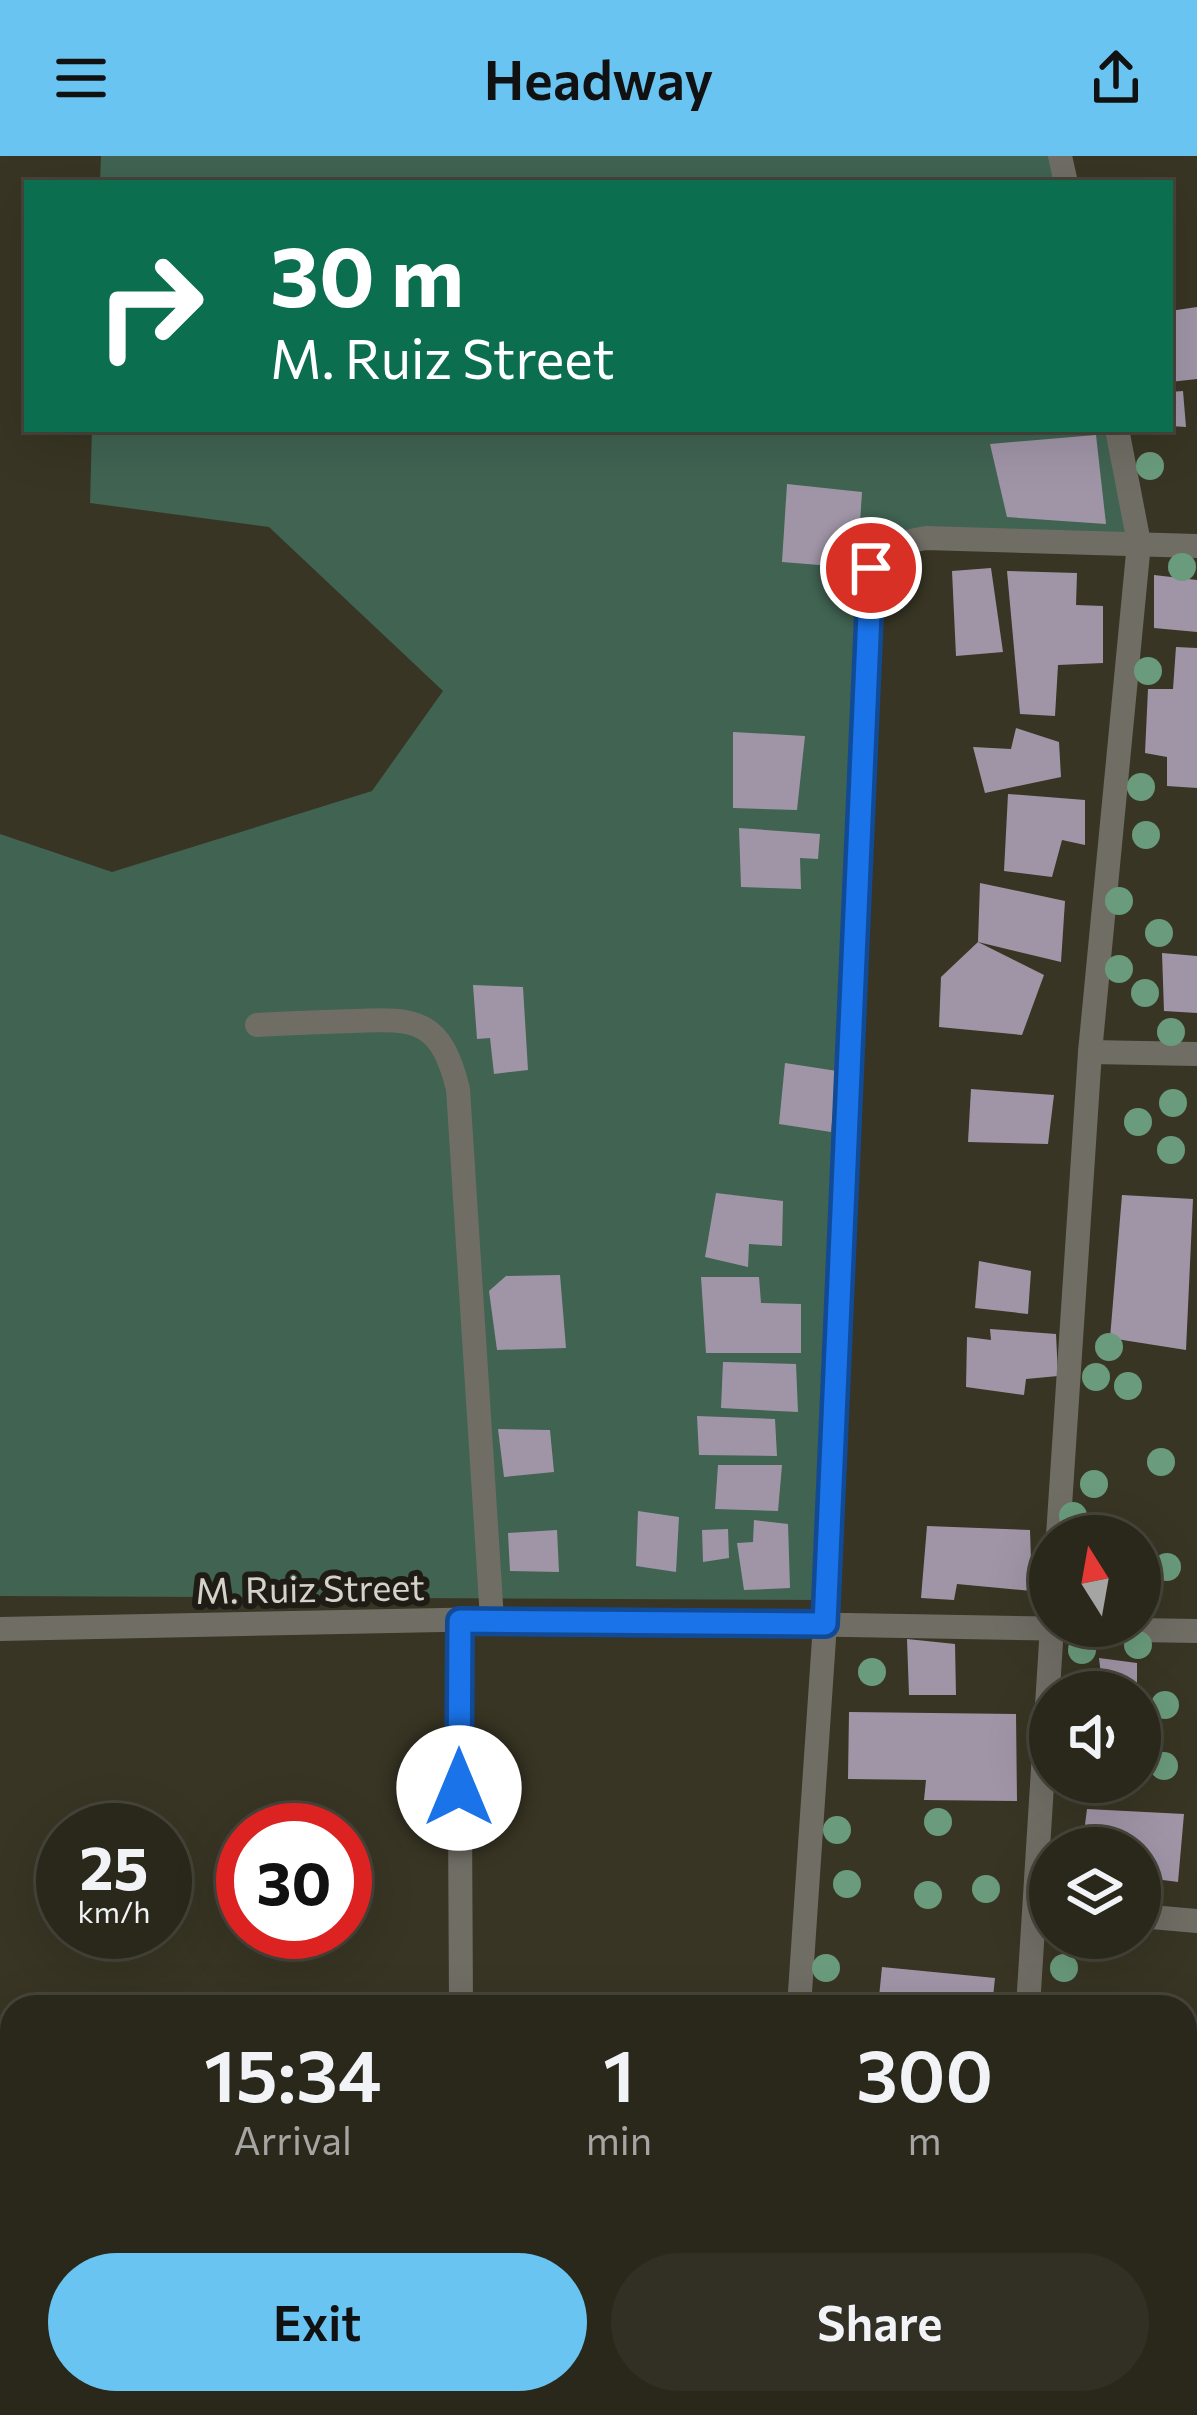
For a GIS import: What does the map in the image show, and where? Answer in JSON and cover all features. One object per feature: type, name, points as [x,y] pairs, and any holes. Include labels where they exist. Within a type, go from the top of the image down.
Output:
[{"type":"street","points":[[1059,1515],[1090,1052],[1139,543],[1118,432]]},
{"type":"street","points":[[800,1995],[825,1624],[871,568],[881,552],[926,538],[1197,546]]},
{"type":"street","points":[[257,1025],[405,1018],[440,1042],[452,1064],[458,1089],[492,1619]]},
{"type":"street","points":[[1090,1052],[1197,1054]]},
{"type":"street","name":"M. Ruiz Street","points":[[0,1629],[492,1619],[1029,1627]]},
{"type":"street","points":[[460,1621],[461,1995]]},
{"type":"street","name":"M. Ruiz Street","points":[[1161,1630],[1197,1631]]},
{"type":"street","points":[[1045,1827],[1051,1647]]},
{"type":"street","points":[[1161,1918],[1197,1921]]},
{"type":"street","points":[[1030,1995],[1035,1959]]},
{"type":"green space","points":[[101,156],[1058,156],[1062,180],[100,180]]},
{"type":"green space","points":[[92,432],[1116,432],[1139,543],[874,533],[828,1600],[0,1596],[0,834],[112,872],[372,791],[443,691],[269,527],[90,503]]},
{"type":"building","points":[[1197,307],[1197,379],[1173,382],[1173,311]]},
{"type":"building","points":[[1183,391],[1186,427],[1173,426],[1173,392]]},
{"type":"building","points":[[1096,435],[1106,524],[1007,517],[990,444]]},
{"type":"building","points":[[787,484],[862,492],[857,568],[782,562]]},
{"type":"building","points":[[991,568],[1003,652],[956,656],[952,571]]},
{"type":"building","points":[[1007,571],[1077,573],[1076,605],[1103,606],[1103,663],[1058,665],[1055,716],[1020,714]]},
{"type":"building","points":[[1154,575],[1197,580],[1197,632],[1154,628]]},
{"type":"building","points":[[1176,647],[1197,648],[1197,788],[1167,786],[1167,757],[1145,753],[1148,689],[1173,689]]},
{"type":"building","points":[[1016,728],[1059,742],[1061,777],[985,793],[973,747],[1011,749]]},
{"type":"building","points":[[733,732],[805,736],[797,810],[733,808]]},
{"type":"building","points":[[1008,794],[1085,800],[1085,845],[1062,840],[1052,877],[1004,871]]},
{"type":"building","points":[[739,828],[820,834],[818,859],[800,858],[801,889],[741,887]]},
{"type":"building","points":[[980,883],[1065,901],[1061,962],[978,942]]},
{"type":"building","points":[[978,942],[1044,975],[1022,1035],[939,1027],[941,977]]},
{"type":"building","points":[[1162,953],[1197,956],[1197,1013],[1164,1011]]},
{"type":"building","points":[[473,985],[523,987],[528,1070],[494,1074],[490,1038],[477,1039]]},
{"type":"building","points":[[785,1063],[837,1071],[831,1132],[779,1124]]},
{"type":"building","points":[[971,1089],[1054,1095],[1048,1144],[968,1142]]},
{"type":"building","points":[[716,1193],[783,1201],[782,1246],[749,1244],[748,1267],[705,1257]]},
{"type":"building","points":[[1122,1195],[1193,1199],[1186,1350],[1110,1338]]},
{"type":"building","points":[[979,1261],[1031,1271],[1028,1314],[975,1308]]},
{"type":"building","points":[[560,1275],[566,1348],[497,1350],[489,1291],[506,1276]]},
{"type":"building","points":[[701,1277],[759,1277],[761,1303],[801,1304],[801,1353],[706,1353]]},
{"type":"building","points":[[990,1329],[1056,1334],[1058,1376],[1026,1379],[1024,1395],[966,1387],[967,1337],[991,1340]]},
{"type":"building","points":[[723,1362],[796,1364],[798,1412],[721,1408]]},
{"type":"building","points":[[697,1416],[775,1419],[777,1456],[699,1455]]},
{"type":"building","points":[[498,1429],[550,1430],[554,1472],[504,1477]]},
{"type":"building","points":[[718,1465],[782,1465],[778,1511],[715,1509]]},
{"type":"building","points":[[638,1511],[679,1517],[676,1572],[636,1566]]},
{"type":"building","points":[[754,1520],[788,1524],[790,1588],[744,1590],[737,1543],[753,1542]]},
{"type":"building","points":[[927,1526],[1029,1530],[1029,1591],[957,1584],[954,1600],[921,1598]]},
{"type":"building","points":[[728,1529],[729,1558],[703,1562],[702,1530]]},
{"type":"building","points":[[557,1530],[559,1572],[510,1571],[508,1533]]},
{"type":"building","points":[[907,1639],[955,1644],[956,1695],[909,1695]]},
{"type":"building","points":[[1099,1658],[1137,1663],[1137,1671],[1101,1671]]},
{"type":"building","points":[[849,1712],[1016,1714],[1017,1801],[924,1800],[926,1780],[848,1779]]},
{"type":"building","points":[[1087,1809],[1184,1814],[1178,1882],[1161,1880],[1161,1827],[1085,1827]]},
{"type":"building","points":[[882,1967],[995,1978],[993,1995],[879,1995]]},
{"type":"route","points":[[459,1788],[460,1621],[825,1624],[871,568]]}]
